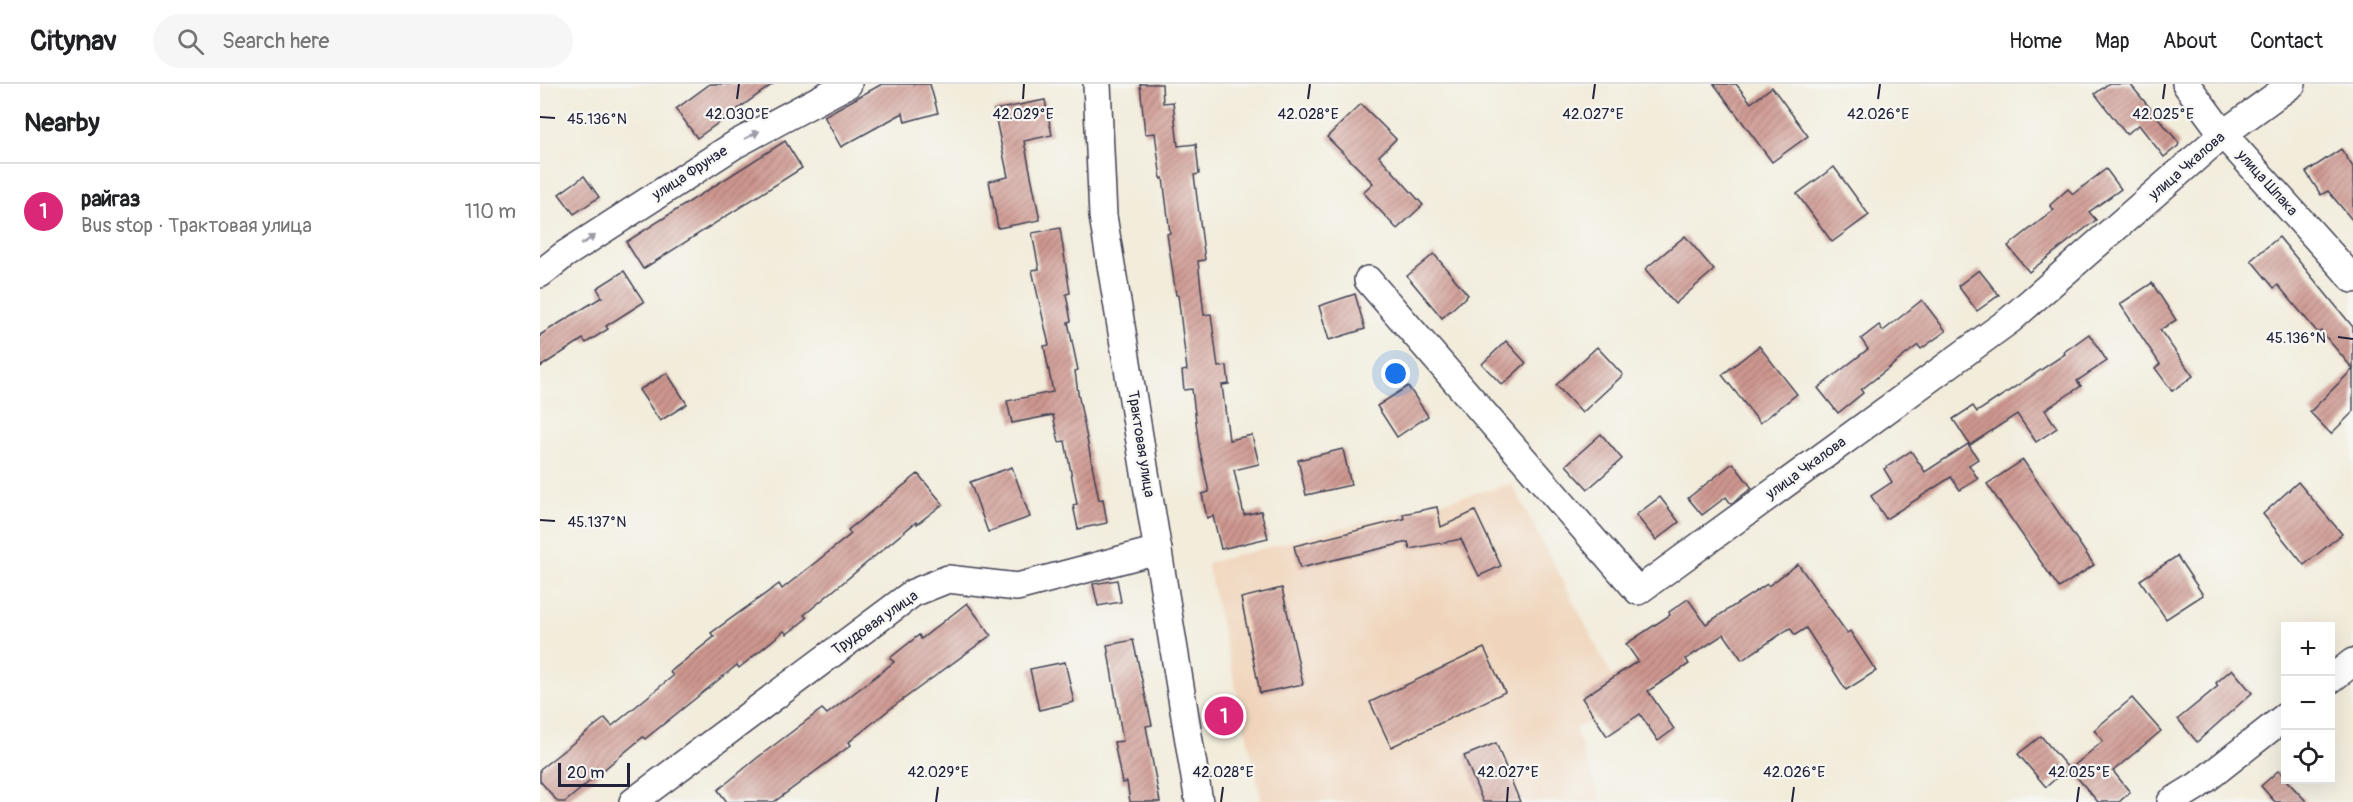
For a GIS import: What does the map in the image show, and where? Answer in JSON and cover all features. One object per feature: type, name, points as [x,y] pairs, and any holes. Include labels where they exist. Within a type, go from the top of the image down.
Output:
[{"type":"street","name":"улица Фрунзе","points":[[540,274],[564,255],[736,144],[848,84]]},
{"type":"street","name":"Трактовая улица","points":[[1097,84],[1103,216],[1199,802]]},
{"type":"street","name":"улица Шпака","points":[[2186,84],[2223,134],[2353,279]]},
{"type":"street","name":"улица Чкалова","points":[[1368,280],[1638,591],[2010,320],[2223,134],[2292,84]]},
{"type":"street","name":"Трудовая улица","points":[[633,802],[913,593],[948,579],[1017,587],[1158,550]]},
{"type":"street","points":[[2335,677],[2353,662]]},
{"type":"street","points":[[2171,802],[2197,786],[2281,720]]},
{"type":"shaded area","points":[[1512,484],[1629,709],[1575,728],[1601,802],[1262,802],[1207,563]]},
{"type":"building","points":[[710,84],[773,84],[697,138],[676,109]]},
{"type":"building","points":[[882,84],[930,84],[938,113],[905,122],[903,113],[841,147],[824,116]]},
{"type":"building","points":[[1140,84],[1162,84],[1163,103],[1173,102],[1178,146],[1196,144],[1199,174],[1194,175],[1205,260],[1198,261],[1204,315],[1211,314],[1218,367],[1227,366],[1229,384],[1222,385],[1229,440],[1252,435],[1259,464],[1234,470],[1244,515],[1261,511],[1268,538],[1221,549],[1213,516],[1207,518],[1202,494],[1209,492],[1199,446],[1192,389],[1184,390],[1182,371],[1187,370],[1178,295],[1176,295],[1167,234],[1170,233],[1163,178],[1161,179],[1155,133],[1145,134]]},
{"type":"building","points":[[1714,84],[1736,84],[1751,103],[1772,87],[1808,136],[1772,162]]},
{"type":"building","points":[[2108,84],[2130,84],[2179,143],[2178,146],[2164,157],[2139,125],[2126,134],[2095,94]]},
{"type":"building","points":[[1045,100],[1052,135],[1024,141],[1040,220],[998,228],[989,181],[1008,177],[994,110]]},
{"type":"building","points":[[1361,104],[1396,139],[1379,156],[1423,205],[1397,229],[1363,192],[1373,183],[1327,137]]},
{"type":"building","points":[[785,141],[802,168],[643,269],[626,242]]},
{"type":"building","points":[[2341,149],[2353,167],[2353,221],[2328,191],[2321,195],[2306,172]]},
{"type":"building","points":[[1834,167],[1869,215],[1832,242],[1797,194]]},
{"type":"building","points":[[2106,169],[2121,189],[2089,212],[2096,220],[2029,272],[2008,246],[2054,210],[2050,205],[2068,189],[2073,194]]},
{"type":"building","points":[[584,176],[599,197],[574,214],[559,194]]},
{"type":"building","points":[[1060,228],[1070,293],[1066,294],[1071,321],[1068,322],[1078,370],[1075,371],[1078,393],[1099,500],[1103,499],[1107,523],[1078,529],[1073,505],[1077,504],[1065,441],[1059,442],[1053,415],[1012,423],[1007,401],[1053,392],[1044,346],[1049,345],[1032,270],[1039,269],[1032,233]]},
{"type":"building","points":[[1685,236],[1714,270],[1675,304],[1645,269]]},
{"type":"building","points":[[2279,237],[2353,327],[2353,369],[2321,331],[2318,333],[2278,285],[2274,288],[2251,260]]},
{"type":"building","points":[[1434,254],[1468,295],[1442,318],[1407,276]]},
{"type":"building","points":[[1979,270],[1999,295],[1977,311],[1958,286]]},
{"type":"building","points":[[624,271],[644,302],[606,326],[608,329],[586,343],[583,339],[540,367],[540,335],[602,297],[597,288]]},
{"type":"building","points":[[2152,283],[2176,320],[2160,330],[2193,376],[2172,391],[2155,368],[2160,364],[2120,304]]},
{"type":"building","points":[[1355,294],[1365,329],[1329,340],[1319,306]]},
{"type":"building","points":[[1922,300],[1946,331],[1921,349],[1918,345],[1861,390],[1863,393],[1838,413],[1818,388],[1868,349],[1861,339],[1879,325],[1883,331]]},
{"type":"building","points":[[2089,334],[2107,361],[2077,381],[2081,386],[2045,410],[2057,428],[2036,442],[2017,414],[1970,445],[1953,419],[1973,406],[1977,412],[2065,354],[2064,352]]},
{"type":"building","points":[[1506,341],[1526,363],[1502,385],[1482,364]]},
{"type":"building","points":[[1759,346],[1797,394],[1760,423],[1722,375]]},
{"type":"building","points":[[1597,347],[1623,375],[1582,413],[1556,385]]},
{"type":"building","points":[[2353,369],[2353,412],[2331,434],[2310,412]]},
{"type":"building","points":[[667,373],[687,404],[660,421],[639,390]]},
{"type":"building","points":[[1408,386],[1428,416],[1397,437],[1377,406]]},
{"type":"building","points":[[1601,434],[1622,459],[1588,489],[1566,465]]},
{"type":"building","points":[[1968,444],[1978,459],[1969,465],[1978,479],[1960,490],[1951,477],[1886,519],[1871,496],[1892,482],[1884,469],[1911,451],[1925,472]]},
{"type":"building","points":[[1343,449],[1351,485],[1306,495],[1298,460]]},
{"type":"building","points":[[2023,460],[2094,565],[2059,588],[1987,484]]},
{"type":"building","points":[[1733,463],[1752,488],[1731,504],[1726,497],[1702,515],[1688,498]]},
{"type":"building","points":[[1012,467],[1030,517],[988,532],[970,482]]},
{"type":"building","points":[[918,474],[943,504],[917,524],[916,522],[804,615],[807,618],[787,634],[784,631],[739,668],[737,665],[645,739],[643,737],[565,802],[558,802],[540,781],[540,769],[605,718],[612,726],[673,676],[670,672],[714,637],[711,633],[779,584],[782,589],[851,534],[848,530]]},
{"type":"building","points":[[2298,482],[2342,534],[2304,565],[2263,514]]},
{"type":"building","points":[[1660,497],[1679,522],[1656,540],[1636,515]]},
{"type":"building","points":[[1437,507],[1441,527],[1475,511],[1501,566],[1479,576],[1461,539],[1410,549],[1408,542],[1300,568],[1294,546],[1404,519],[1403,514]]},
{"type":"building","points":[[2177,556],[2203,595],[2166,619],[2140,580]]},
{"type":"building","points":[[1798,564],[1847,633],[1850,631],[1876,671],[1846,690],[1806,628],[1795,635],[1790,628],[1742,660],[1724,634],[1686,659],[1689,664],[1648,691],[1674,729],[1658,741],[1640,714],[1607,736],[1582,698],[1638,661],[1626,644],[1670,615],[1669,612],[1688,599],[1706,624],[1767,584],[1768,586]]},
{"type":"building","points":[[1117,580],[1121,602],[1098,606],[1093,584]]},
{"type":"building","points":[[1282,588],[1303,684],[1260,693],[1241,598]]},
{"type":"building","points":[[967,603],[991,635],[890,709],[849,742],[851,745],[774,802],[727,802],[718,790],[822,709],[827,714],[894,662],[890,658],[919,635],[921,639]]},
{"type":"building","points":[[1133,640],[1152,725],[1146,726],[1160,802],[1130,802],[1127,782],[1122,783],[1114,742],[1123,741],[1107,645]]},
{"type":"building","points":[[1484,648],[1505,692],[1391,747],[1370,702]]},
{"type":"building","points":[[1065,662],[1074,702],[1039,710],[1030,669]]},
{"type":"building","points":[[2232,669],[2252,693],[2197,742],[2178,719],[2218,686],[2216,683]]},
{"type":"building","points":[[2132,698],[2161,731],[2113,771],[2130,792],[2119,802],[2098,802],[2070,769],[2103,741],[2094,730]]},
{"type":"building","points":[[2041,736],[2068,768],[2046,787],[2018,754]]},
{"type":"building","points":[[1496,743],[1520,802],[1483,802],[1464,756]]},
{"type":"building","points":[[2279,770],[2281,784],[2290,784],[2307,802],[2275,802],[2261,786]]},
{"type":"place","name":"райгаз","points":[[1224,716]]}]
